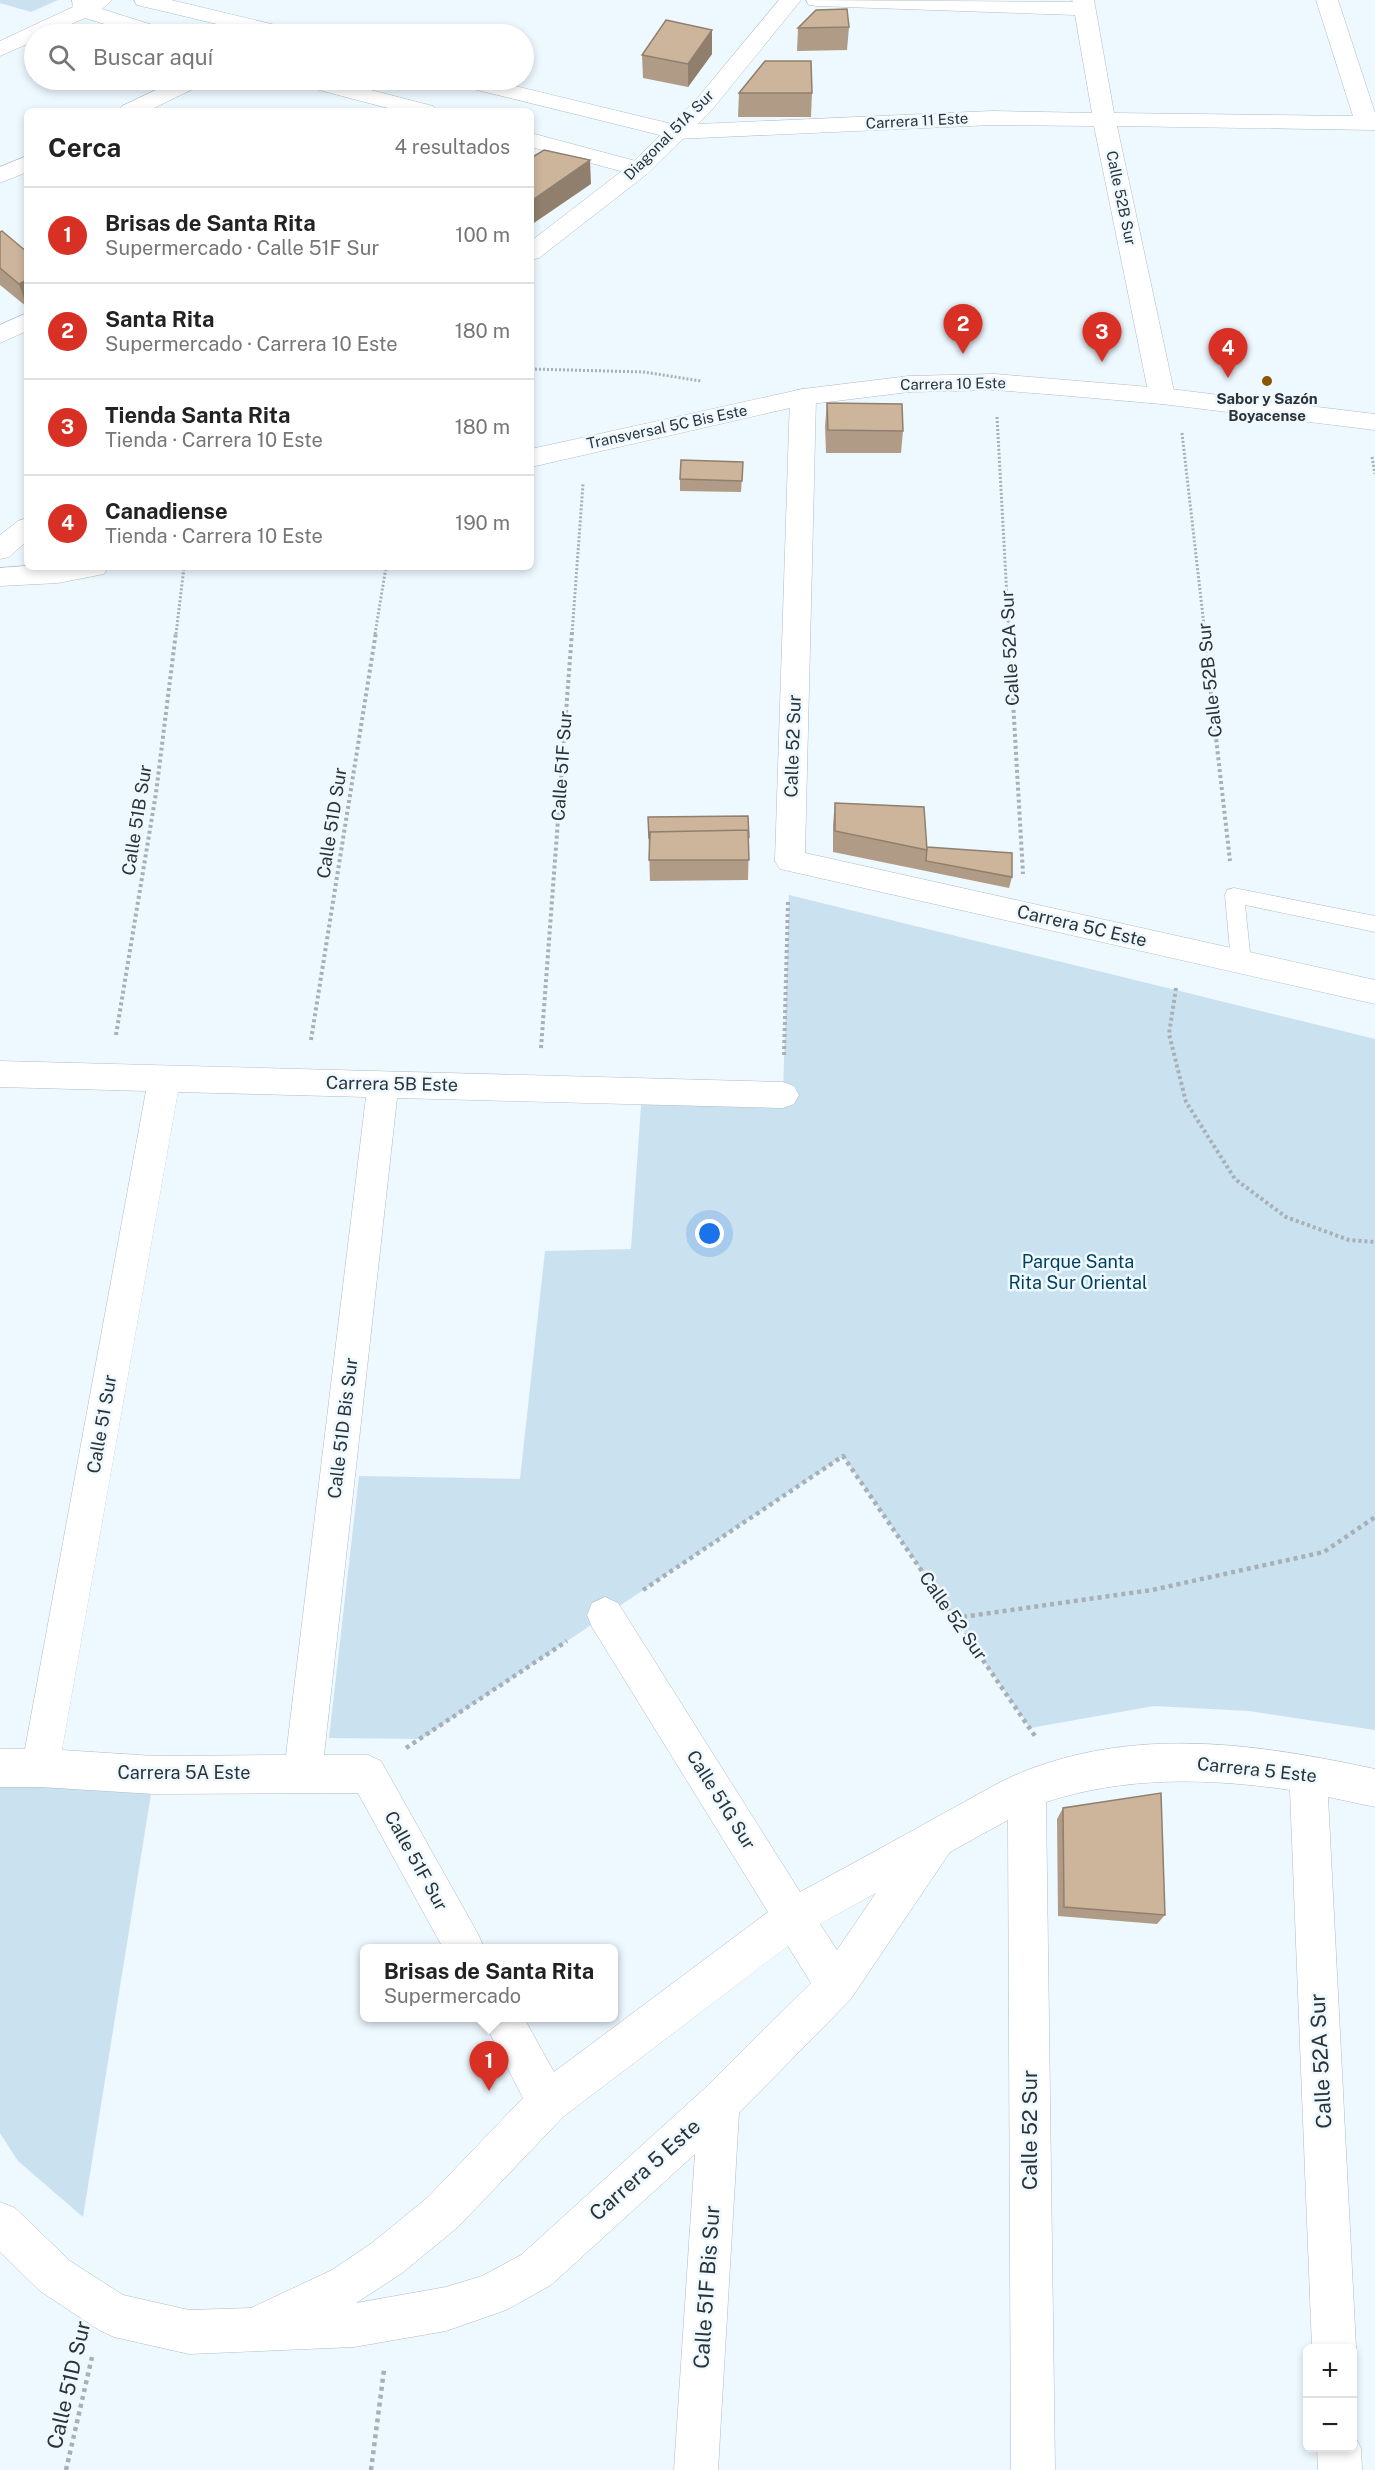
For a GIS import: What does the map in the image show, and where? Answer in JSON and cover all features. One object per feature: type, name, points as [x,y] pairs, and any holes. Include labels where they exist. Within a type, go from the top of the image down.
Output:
[{"type":"street","points":[[145,0],[243,24]]},
{"type":"street","name":"Diagonal 51A Sur","points":[[534,251],[639,169],[703,106],[790,0]]},
{"type":"street","points":[[817,0],[1084,5]]},
{"type":"street","points":[[1326,0],[1371,123]]},
{"type":"street","points":[[48,24],[89,3],[136,24]]},
{"type":"street","name":"Calle 52B Sur","points":[[1084,5],[1104,120],[1170,397]]},
{"type":"street","points":[[0,49],[24,37]]},
{"type":"street","points":[[136,108],[173,90]]},
{"type":"street","points":[[346,90],[414,108]]},
{"type":"street","name":"Carrera 11 Este","points":[[506,90],[676,132],[992,118],[1371,123]]},
{"type":"street","points":[[534,141],[639,169]]},
{"type":"street","points":[[0,176],[24,164]]},
{"type":"street","points":[[0,335],[24,323]]},
{"type":"street","name":"Carrera 10 Este","points":[[802,397],[909,384],[995,382],[1170,397],[1375,422]]},
{"type":"street","name":"Transversal 5C Bis Este","points":[[534,458],[586,444],[802,397]]},
{"type":"street","name":"Calle 52 Sur","points":[[790,861],[802,397]]},
{"type":"street","points":[[0,550],[24,530]]},
{"type":"street","points":[[0,577],[58,574],[79,570]]},
{"type":"street","name":"Carrera 5C Este","points":[[790,861],[1375,992]]},
{"type":"street","name":"Carrera 5B Este","points":[[0,1074],[783,1095]]},
{"type":"street","name":"Calle 51 Sur","points":[[40,1768],[164,1079]]},
{"type":"street","name":"Calle 51D Bis Sur","points":[[303,1773],[383,1084]]},
{"type":"street","name":"Calle 51G Sur","points":[[605,1615],[836,1986]]},
{"type":"street","name":"Carrera 5 Este","points":[[249,2331],[347,2285],[387,2258],[443,2212],[548,2102],[794,1917],[1045,1783],[1134,1763],[1217,1762],[1308,1773],[1375,1788]]},
{"type":"street","name":"Carrera 5A Este","points":[[0,1768],[40,1768],[154,1775],[368,1774]]},
{"type":"street","name":"Calle 52A Sur","points":[[1308,1773],[1334,2344]]},
{"type":"street","name":"Calle 51F Sur","points":[[368,1774],[462,1944]]},
{"type":"street","name":"Calle 52 Sur","points":[[1033,2470],[1045,1783]]},
{"type":"street","name":"Carrera 5 Este","points":[[0,2223],[55,2276],[114,2315],[189,2332],[354,2325],[446,2309],[491,2295],[536,2270],[718,2103],[836,1986],[938,1839]]},
{"type":"street","points":[[504,2022],[548,2102]]},
{"type":"street","name":"Calle 51F Bis Sur","points":[[696,2470],[718,2103]]},
{"type":"street","points":[[1339,2452],[1340,2470]]},
{"type":"lane","points":[[1241,962],[1233,895],[1375,924]]},
{"type":"path","points":[[534,369],[644,372],[712,382]]},
{"type":"path","name":"Calle 52A Sur","points":[[995,382],[1025,913]]},
{"type":"path","name":"Calle 52B Sur","points":[[1170,397],[1233,895]]},
{"type":"path","name":"Calle 51F Sur","points":[[538,1088],[586,444]]},
{"type":"path","name":"Calle 51B Sur","points":[[110,1077],[156,793],[184,570]]},
{"type":"path","name":"Calle 51D Sur","points":[[304,1082],[386,570]]},
{"type":"path","points":[[783,1095],[790,861]]},
{"type":"path","points":[[1183,949],[1169,1034],[1186,1102],[1235,1179],[1286,1217],[1349,1240],[1375,1242]]},
{"type":"path","name":"Calle 52 Sur","points":[[843,1456],[955,1618],[1045,1783]]},
{"type":"path","points":[[955,1618],[1152,1590],[1324,1552],[1375,1517]]},
{"type":"path","name":"Calle 51D Sur","points":[[66,2470],[103,2308]]},
{"type":"path","points":[[371,2470],[391,2319]]},
{"type":"green space","points":[[0,0],[58,0],[31,12],[0,3]]},
{"type":"green space","name":"Parque Santa Rita Sur Oriental","points":[[789,895],[1375,1039],[1375,1730],[1249,1711],[1154,1706],[1030,1728],[843,1456],[421,1739],[329,1738],[359,1476],[520,1479],[545,1251],[631,1249],[642,1091],[783,1095]]},
{"type":"green space","points":[[0,1772],[154,1775],[83,2217],[18,2161],[0,2133]]},
{"type":"building","points":[[847,9],[849,27],[798,28],[816,10]]},
{"type":"building","points":[[666,20],[712,30],[688,64],[642,55]]},
{"type":"building","points":[[765,61],[811,61],[812,93],[739,93]]},
{"type":"building","points":[[544,150],[590,160],[534,199],[534,156]]},
{"type":"building","points":[[2,231],[24,249],[24,282],[19,284],[0,268],[0,232]]},
{"type":"building","points":[[827,403],[902,404],[903,431],[828,430]]},
{"type":"building","points":[[681,460],[743,462],[742,481],[680,479]]},
{"type":"building","points":[[835,803],[924,807],[927,850],[835,831]]},
{"type":"building","points":[[748,816],[749,838],[748,830],[650,832],[649,838],[648,817]]},
{"type":"building","points":[[748,830],[749,860],[649,860],[650,832]]},
{"type":"building","points":[[927,847],[1012,853],[1012,877],[926,861]]},
{"type":"building","points":[[1161,1793],[1165,1915],[1064,1907],[1063,1808]]},
{"type":"place","name":"Santa Rita","points":[[963,354]]},
{"type":"place","name":"Tienda Santa Rita","points":[[1102,362]]},
{"type":"place","name":"Canadiense","points":[[1228,378]]},
{"type":"place","name":"Sabor y Sazón Boyacense","points":[[1267,381]]},
{"type":"place","name":"Brisas de Santa Rita","points":[[489,2091]]}]
